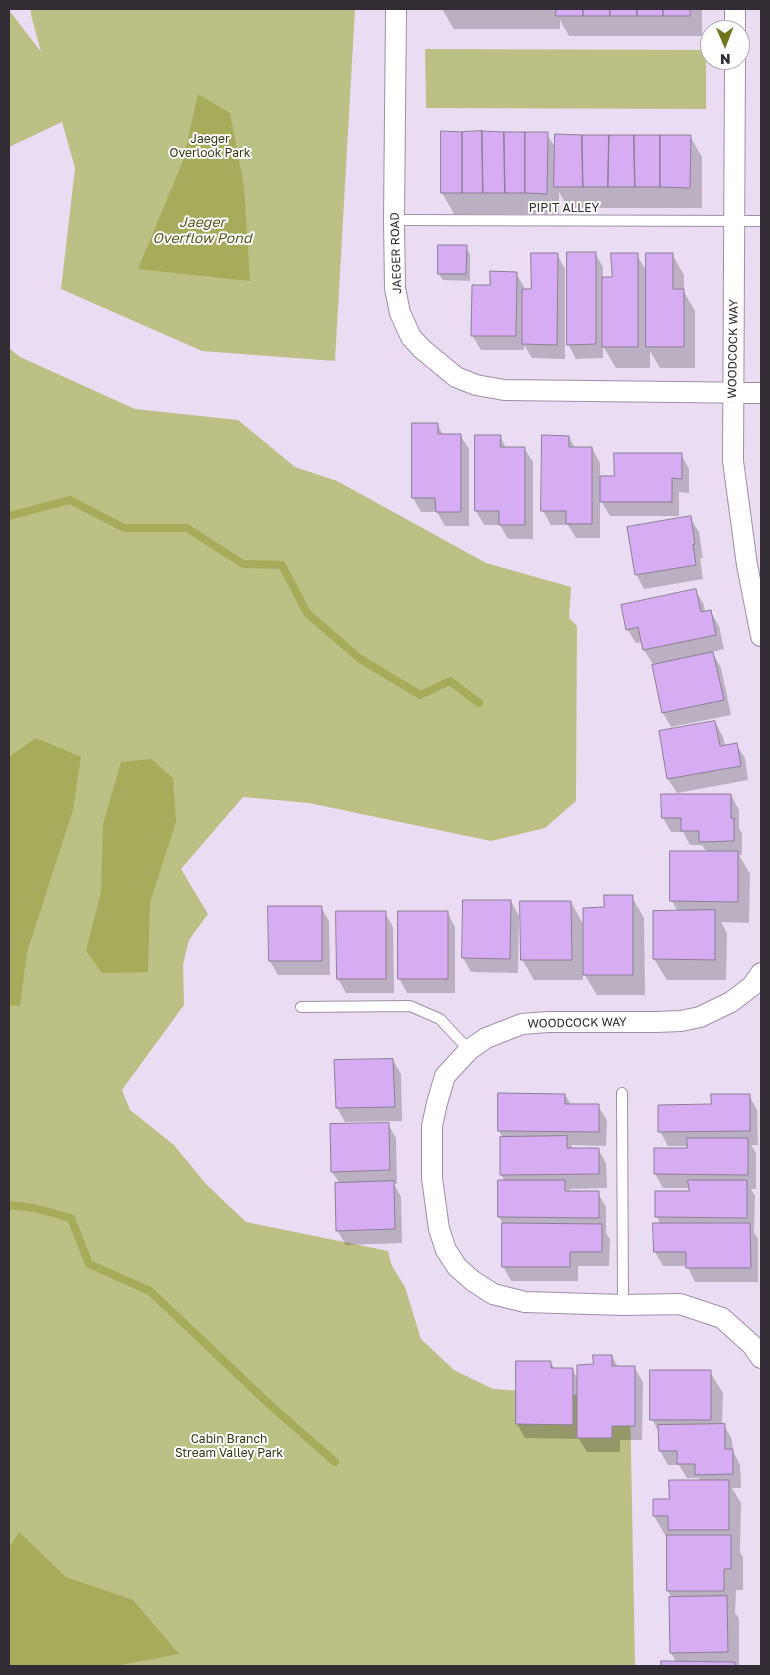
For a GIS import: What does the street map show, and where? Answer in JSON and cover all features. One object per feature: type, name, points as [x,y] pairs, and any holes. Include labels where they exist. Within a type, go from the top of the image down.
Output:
[{"type":"street","name":"JAEGER ROAD","points":[[396,9],[394,220],[396,288],[400,313],[411,337],[441,365],[456,376],[476,385],[504,390],[761,393]]},
{"type":"street","name":"WOODCOCK WAY","points":[[735,70],[733,461],[761,636]]},
{"type":"street","name":"WOODCOCK WAY","points":[[758,984],[731,1002],[700,1017],[681,1021],[548,1022],[522,1024],[486,1038],[469,1050],[446,1076],[432,1126],[432,1178],[439,1229],[446,1250],[457,1267],[474,1281],[494,1294],[525,1302],[623,1305],[680,1304],[722,1318],[758,1347]]},
{"type":"lane","name":"PIPIT ALLEY","points":[[394,220],[761,221]]},
{"type":"lane","points":[[302,1007],[410,1006],[440,1019],[469,1050]]},
{"type":"lane","points":[[622,1093],[623,1305]]},
{"type":"green space","name":"Jaeger Overlook Park","points":[[31,9],[355,9],[335,361],[202,351],[61,289],[75,168],[62,122],[9,147],[9,10],[41,52]]},
{"type":"green space","points":[[425,49],[700,50],[700,70],[706,70],[706,109],[426,108]]},
{"type":"green space","name":"Cabin Branch Stream Valley Park","points":[[9,348],[20,357],[135,409],[238,420],[295,467],[337,481],[486,563],[571,587],[569,618],[577,626],[576,801],[545,828],[491,841],[309,803],[243,797],[181,869],[208,914],[189,940],[183,965],[184,1005],[122,1090],[130,1110],[174,1145],[206,1184],[246,1222],[388,1251],[392,1266],[405,1287],[421,1339],[454,1370],[493,1389],[630,1399],[635,1666],[9,1666]]},
{"type":"water","name":"Jaeger Overflow Pond","points":[[198,94],[230,113],[244,186],[250,281],[138,269],[183,161]]},
{"type":"water","points":[[36,738],[81,757],[73,810],[27,952],[20,1006],[9,1005],[9,757]]},
{"type":"water","points":[[151,759],[173,778],[176,822],[150,902],[148,972],[102,973],[86,951],[101,892],[103,824],[121,762]]},
{"type":"water","points":[[19,1532],[66,1577],[133,1600],[179,1654],[115,1666],[9,1666],[9,1548]]},
{"type":"building","points":[[556,9],[583,9],[583,16],[556,16]]},
{"type":"building","points":[[583,9],[610,9],[610,16],[583,16]]},
{"type":"building","points":[[610,9],[637,9],[637,16],[610,16]]},
{"type":"building","points":[[637,9],[663,9],[663,16],[637,16]]},
{"type":"building","points":[[663,9],[690,9],[690,16],[663,16]]},
{"type":"building","points":[[441,131],[462,132],[462,193],[441,193]]},
{"type":"building","points":[[482,131],[483,193],[462,193],[462,132]]},
{"type":"building","points":[[482,131],[504,132],[505,193],[483,193]]},
{"type":"building","points":[[504,132],[525,132],[525,193],[505,193]]},
{"type":"building","points":[[525,132],[548,132],[547,194],[525,193]]},
{"type":"building","points":[[555,134],[582,135],[583,187],[554,187]]},
{"type":"building","points":[[582,135],[609,135],[608,187],[583,187]]},
{"type":"building","points":[[609,135],[634,135],[635,187],[608,187]]},
{"type":"building","points":[[634,135],[660,135],[660,187],[635,187]]},
{"type":"building","points":[[660,135],[691,135],[690,188],[660,187]]},
{"type":"building","points":[[438,245],[467,245],[466,274],[438,274]]},
{"type":"building","points":[[567,252],[596,252],[596,344],[567,345]]},
{"type":"building","points":[[531,253],[558,253],[557,345],[522,344],[522,289],[531,289]]},
{"type":"building","points":[[611,253],[638,253],[638,347],[602,347],[602,277],[612,277]]},
{"type":"building","points":[[646,253],[673,253],[673,289],[684,289],[684,347],[646,347]]},
{"type":"building","points":[[490,271],[517,272],[516,336],[471,336],[472,285],[490,285]]},
{"type":"building","points":[[412,423],[438,423],[438,434],[461,434],[461,512],[436,512],[435,498],[412,498]]},
{"type":"building","points":[[475,435],[501,435],[500,447],[525,447],[525,525],[499,525],[499,511],[475,511]]},
{"type":"building","points":[[542,435],[569,436],[569,447],[592,447],[592,524],[566,524],[566,511],[541,511]]},
{"type":"building","points":[[614,453],[682,453],[682,479],[672,478],[672,502],[600,502],[600,476],[614,476]]},
{"type":"building","points":[[691,516],[696,565],[635,575],[627,527]]},
{"type":"building","points":[[696,589],[701,612],[711,610],[716,635],[643,650],[638,627],[626,630],[621,605]]},
{"type":"building","points":[[713,652],[724,700],[662,713],[652,665]]},
{"type":"building","points":[[715,721],[720,746],[737,743],[741,766],[667,779],[659,731]]},
{"type":"building","points":[[661,794],[731,794],[731,818],[734,818],[734,841],[699,842],[699,831],[681,831],[681,818],[662,818]]},
{"type":"building","points":[[670,851],[738,851],[738,902],[670,901]]},
{"type":"building","points":[[604,895],[633,895],[633,975],[583,975],[583,908],[604,907]]},
{"type":"building","points":[[463,900],[511,900],[510,959],[462,958]]},
{"type":"building","points":[[520,901],[571,901],[572,960],[521,960]]},
{"type":"building","points":[[268,906],[322,906],[322,961],[269,961]]},
{"type":"building","points":[[715,910],[715,960],[653,959],[653,911]]},
{"type":"building","points":[[336,911],[386,911],[386,979],[337,979]]},
{"type":"building","points":[[398,911],[448,911],[448,979],[398,979]]},
{"type":"building","points":[[393,1059],[395,1107],[336,1108],[334,1060]]},
{"type":"building","points":[[498,1093],[565,1094],[565,1104],[599,1104],[599,1132],[498,1131]]},
{"type":"building","points":[[711,1094],[750,1094],[750,1131],[658,1132],[658,1105],[711,1104]]},
{"type":"building","points":[[389,1123],[390,1170],[331,1172],[330,1124]]},
{"type":"building","points":[[567,1136],[567,1148],[599,1148],[599,1174],[500,1175],[500,1137]]},
{"type":"building","points":[[687,1138],[748,1138],[748,1175],[654,1174],[654,1148],[687,1148]]},
{"type":"building","points":[[498,1180],[565,1180],[565,1191],[599,1191],[599,1218],[498,1217]]},
{"type":"building","points":[[688,1180],[747,1180],[747,1218],[655,1217],[655,1191],[689,1191]]},
{"type":"building","points":[[394,1181],[395,1229],[336,1231],[335,1183]]},
{"type":"building","points":[[502,1223],[602,1224],[602,1252],[570,1252],[570,1267],[502,1267]]},
{"type":"building","points":[[653,1223],[750,1223],[751,1268],[686,1268],[686,1252],[654,1252]]},
{"type":"building","points":[[593,1355],[612,1355],[612,1366],[635,1366],[635,1426],[612,1426],[612,1438],[577,1438],[577,1365],[593,1364]]},
{"type":"building","points":[[516,1361],[551,1361],[551,1368],[573,1368],[573,1425],[516,1424]]},
{"type":"building","points":[[650,1370],[711,1370],[711,1420],[650,1420]]},
{"type":"building","points":[[725,1424],[725,1449],[733,1449],[733,1474],[695,1475],[695,1464],[677,1464],[677,1451],[659,1451],[658,1425]]},
{"type":"building","points":[[669,1480],[729,1480],[729,1530],[668,1530],[668,1516],[653,1516],[653,1499],[669,1499]]},
{"type":"building","points":[[667,1535],[731,1535],[731,1569],[724,1569],[724,1591],[667,1591]]},
{"type":"building","points":[[727,1596],[728,1652],[670,1653],[669,1597]]},
{"type":"building","points":[[661,1661],[735,1662],[735,1666],[661,1666]]},
{"type":"waterway","points":[[9,516],[70,500],[124,528],[187,528],[243,564],[282,565],[307,613],[359,658],[420,695],[450,681],[479,703]]},
{"type":"waterway","points":[[9,1205],[34,1208],[71,1218],[89,1264],[150,1291],[269,1404],[335,1462]]}]
